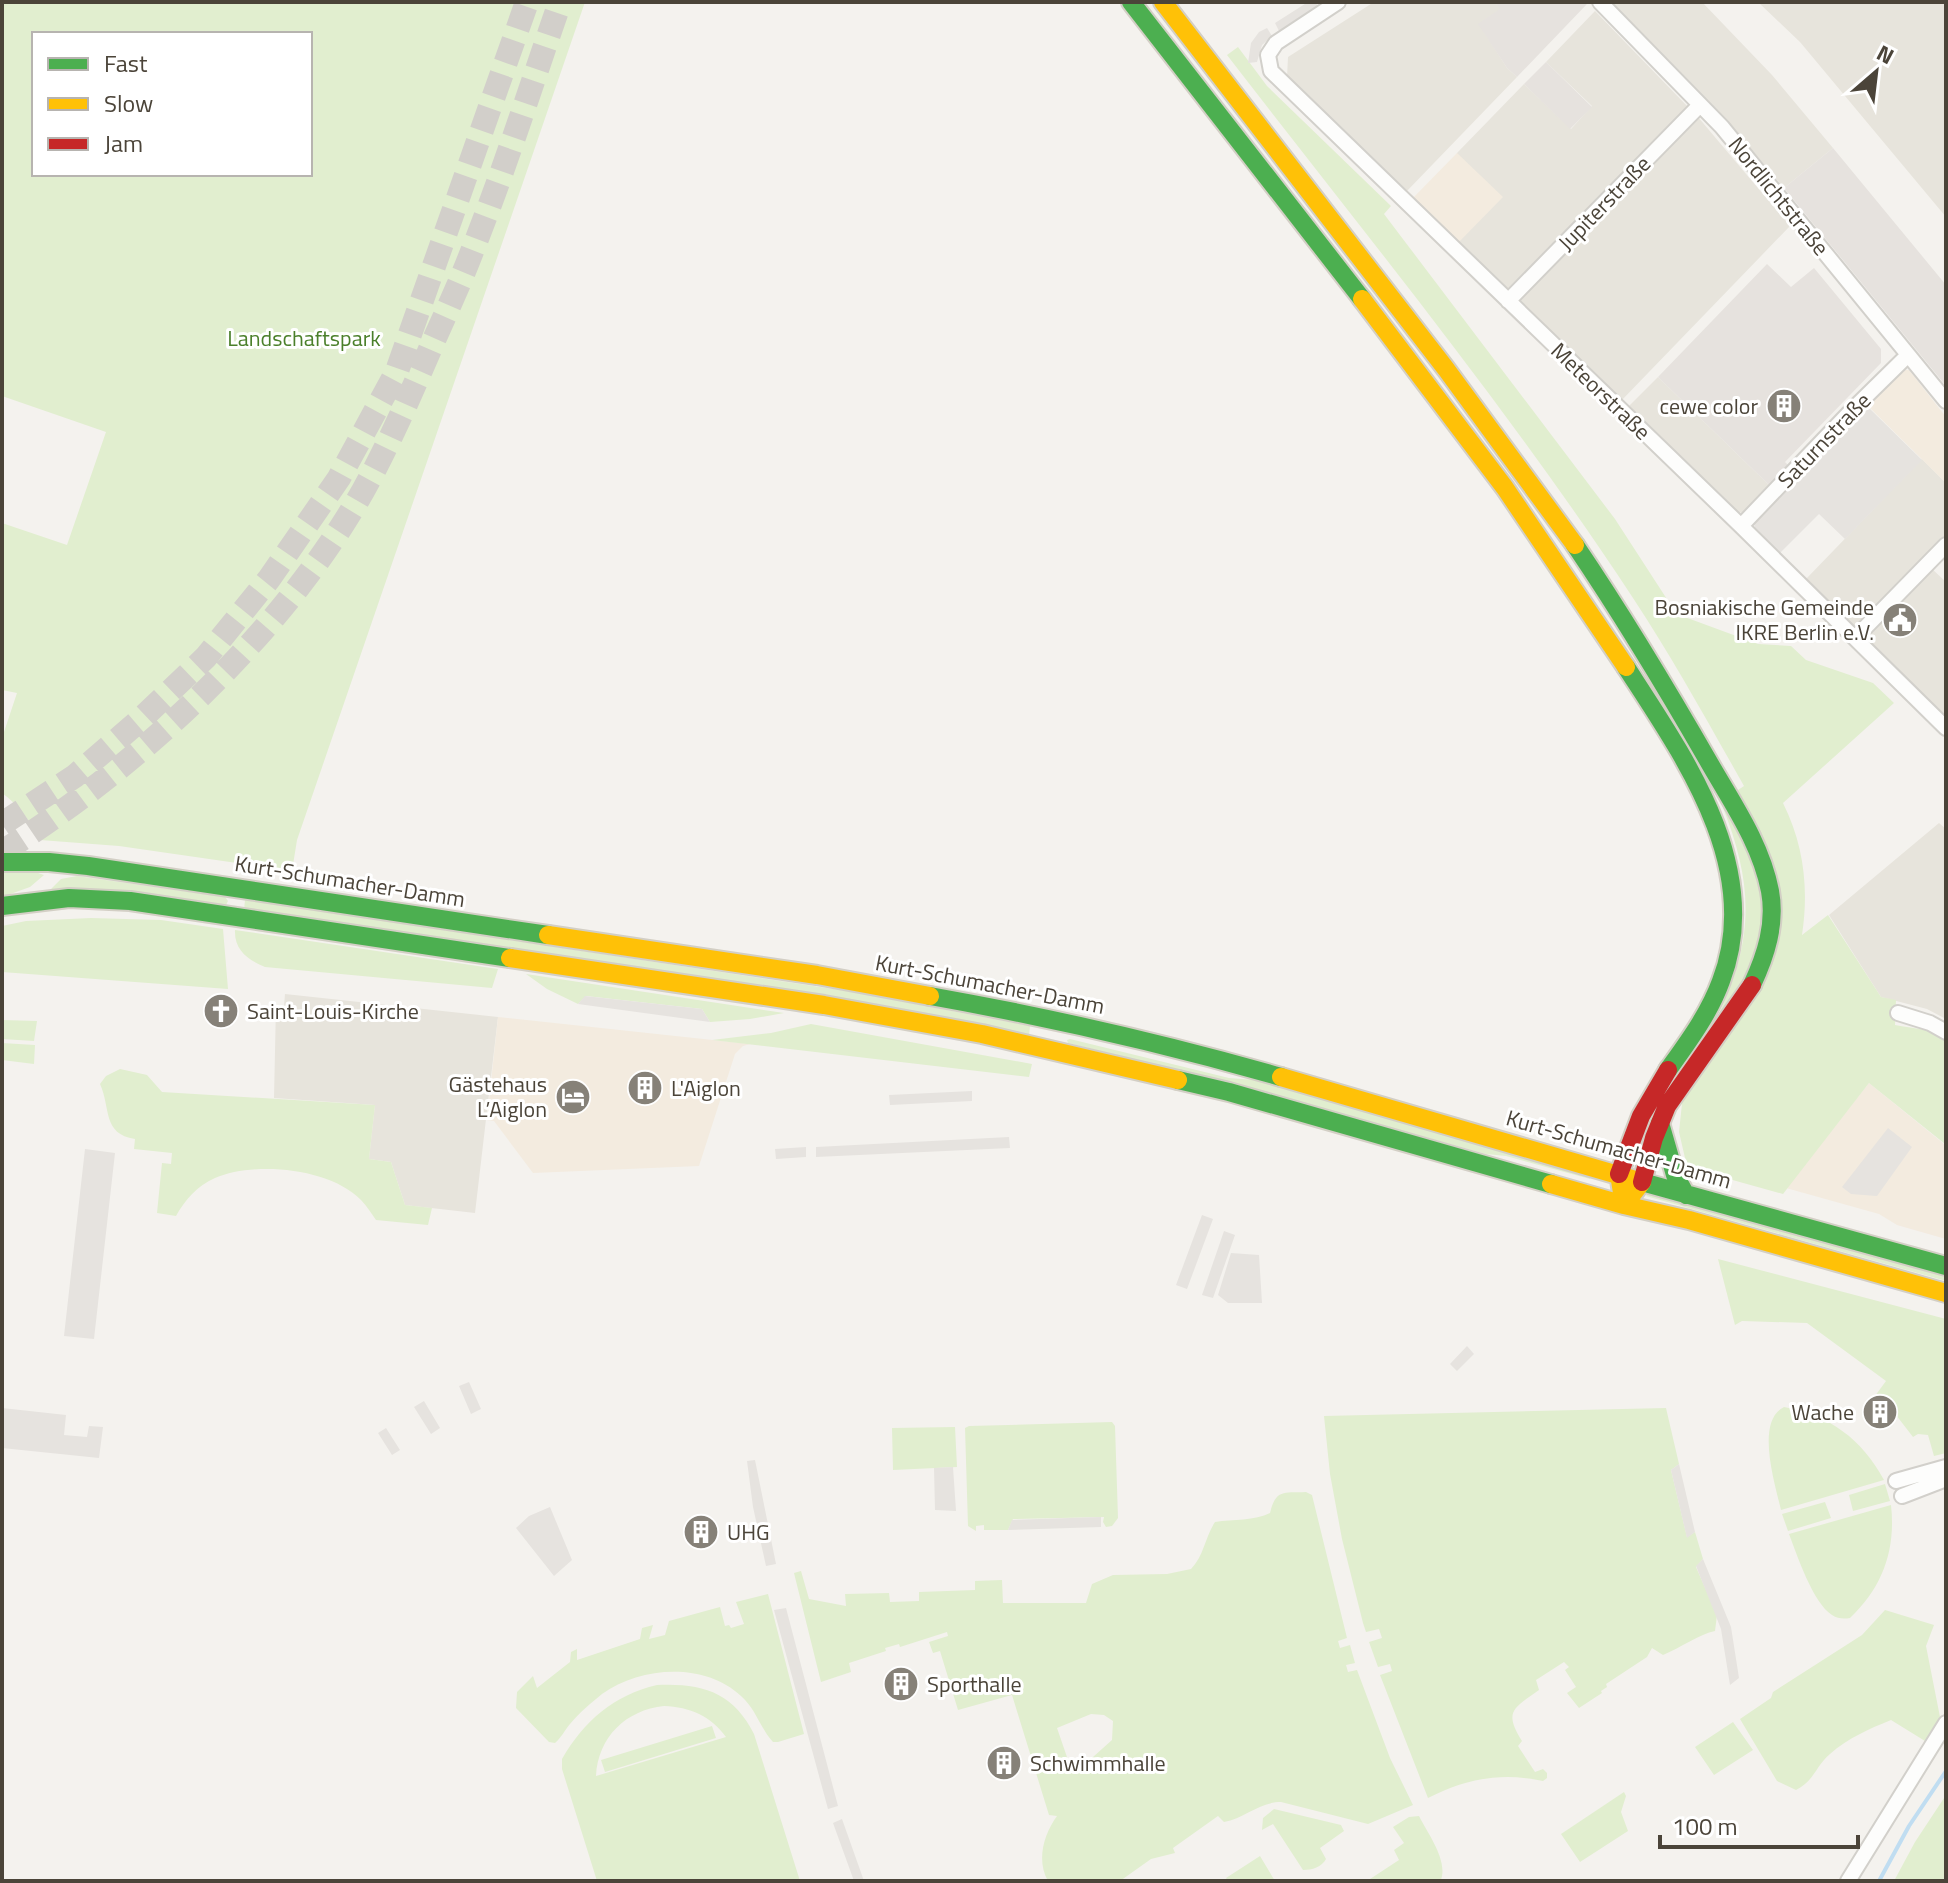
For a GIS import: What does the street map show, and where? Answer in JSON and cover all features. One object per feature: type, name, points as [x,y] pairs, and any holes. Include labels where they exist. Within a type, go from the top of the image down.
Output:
[{"type":"main road","points":[[1131,2],[1449,411],[1540,538],[1648,700],[1690,773],[1719,840],[1732,886],[1734,909],[1730,956],[1713,1004],[1650,1096],[1634,1130],[1619,1174],[1624,1205]]},
{"type":"main road","points":[[1163,2],[1506,447],[1590,563],[1666,682],[1767,875],[1772,913],[1764,960],[1755,983],[1672,1097],[1660,1123],[1642,1182],[1624,1205]]},
{"type":"main road","name":"Kurt-Schumacher-Damm","points":[[2,862],[68,863],[251,890],[817,975],[1053,1019],[1232,1063],[1686,1195],[1946,1266]]},
{"type":"main road","points":[[2,906],[69,898],[130,901],[824,1005],[1047,1047],[1229,1092],[1946,1293]]},
{"type":"main road","points":[[1047,1047],[1053,1019]]},
{"type":"main road","points":[[1660,1123],[1674,1173],[1686,1195]]},
{"type":"street","name":"Meteorstraße","points":[[1338,2],[1276,43],[1271,49],[1268,63],[1271,71],[1946,728]]},
{"type":"street","name":"Nordlichtstraße","points":[[1600,2],[1722,127],[1946,401]]},
{"type":"street","name":"Jupiterstraße","points":[[1508,301],[1700,105]]},
{"type":"street","name":"Saturnstraße","points":[[1741,526],[1908,355]]},
{"type":"street","points":[[1855,638],[1946,545]]},
{"type":"street","points":[[1898,1013],[1930,1023],[1946,1032]]},
{"type":"street","points":[[1896,1481],[1946,1467]]},
{"type":"street","points":[[1902,1496],[1946,1479]]},
{"type":"street","points":[[1848,1881],[1946,1723]]},
{"type":"shaded area","points":[[1308,2],[1315,2],[1318,6],[1279,31],[1275,23]]},
{"type":"shaded area","points":[[1374,2],[1495,2],[1501,9],[1479,24],[1507,68],[1517,77],[1406,192],[1287,77],[1288,57]]},
{"type":"shaded area","points":[[1495,2],[1587,4],[1517,77],[1507,68],[1478,24],[1500,9]]},
{"type":"shaded area","points":[[1612,2],[1702,2],[1772,75],[1833,148],[1784,188],[1724,117]]},
{"type":"shaded area","points":[[1758,2],[1945,2],[1946,217],[1800,42]]},
{"type":"shaded area","points":[[1595,11],[1689,108],[1510,293],[1458,243],[1457,153],[1524,84],[1571,129],[1592,106],[1546,62]]},
{"type":"shaded area","points":[[1267,28],[1272,36],[1262,45],[1257,62],[1248,63],[1251,43],[1259,32]]},
{"type":"shaded area","points":[[1546,62],[1592,107],[1570,129],[1524,84]]},
{"type":"shaded area","points":[[1698,117],[1790,226],[1621,401],[1517,300]]},
{"type":"shaded area","points":[[1833,148],[1946,285],[1946,386],[1784,188]]},
{"type":"shaded area","points":[[1457,153],[1503,197],[1458,243],[1412,199]]},
{"type":"shaded area","points":[[1767,264],[1791,287],[1814,268],[1881,349],[1881,363],[1785,462],[1789,466],[1770,486],[1658,377]]},
{"type":"shaded area","points":[[1902,370],[1909,370],[1946,417],[1946,483],[1867,405]]},
{"type":"shaded area","points":[[1658,377],[1770,486],[1745,513],[1736,512],[1628,407]]},
{"type":"shaded area","points":[[1867,406],[1922,460],[1845,539],[1819,514],[1779,554],[1755,530],[1754,522]]},
{"type":"shaded area","points":[[1922,459],[1946,483],[1946,537],[1857,628],[1806,579]]},
{"type":"shaded area","points":[[1931,568],[1946,582],[1946,717],[1864,636]]},
{"type":"shaded area","points":[[1939,823],[1946,829],[1946,1019],[1927,1009],[1881,997],[1829,915]]},
{"type":"shaded area","points":[[285,994],[498,1017],[475,1213],[405,1205],[391,1162],[369,1159],[375,1105],[274,1098],[276,1005],[284,1006]]},
{"type":"shaded area","points":[[585,996],[702,1009],[710,1022],[578,1004]]},
{"type":"shaded area","points":[[498,1017],[750,1044],[735,1054],[699,1166],[533,1173],[494,1121],[487,1120]]},
{"type":"shaded area","points":[[1869,1083],[1944,1144],[1946,1142],[1946,1239],[1897,1225],[1879,1214],[1786,1188]]},
{"type":"shaded area","points":[[972,1091],[972,1101],[890,1105],[889,1095]]},
{"type":"shaded area","points":[[1888,1128],[1912,1147],[1877,1196],[1851,1194],[1842,1187]]},
{"type":"shaded area","points":[[1009,1137],[1010,1148],[816,1157],[816,1147]]},
{"type":"shaded area","points":[[806,1147],[806,1157],[776,1159],[775,1149]]},
{"type":"shaded area","points":[[85,1149],[115,1153],[94,1339],[64,1336]]},
{"type":"shaded area","points":[[1202,1215],[1213,1219],[1187,1289],[1176,1285]]},
{"type":"shaded area","points":[[1224,1231],[1235,1235],[1213,1298],[1202,1295]]},
{"type":"shaded area","points":[[1231,1253],[1259,1255],[1262,1303],[1228,1303],[1218,1295]]},
{"type":"shaded area","points":[[1467,1346],[1474,1354],[1457,1371],[1450,1364]]},
{"type":"shaded area","points":[[469,1382],[481,1409],[471,1414],[459,1386]]},
{"type":"shaded area","points":[[424,1401],[440,1428],[431,1434],[414,1407]]},
{"type":"shaded area","points":[[2,1408],[66,1415],[64,1435],[87,1437],[89,1426],[103,1427],[99,1458],[2,1448]]},
{"type":"shaded area","points":[[386,1428],[400,1450],[392,1455],[378,1433]]},
{"type":"shaded area","points":[[755,1460],[776,1564],[766,1566],[747,1461]]},
{"type":"shaded area","points":[[1679,1464],[1695,1532],[1687,1538],[1671,1470]]},
{"type":"shaded area","points":[[953,1467],[956,1511],[935,1510],[934,1468]]},
{"type":"shaded area","points":[[550,1507],[572,1560],[554,1576],[516,1528],[529,1516]]},
{"type":"shaded area","points":[[1101,1517],[1101,1527],[1008,1530],[1012,1520]]},
{"type":"shaded area","points":[[1703,1559],[1731,1627],[1739,1678],[1730,1685],[1721,1629],[1696,1566]]},
{"type":"shaded area","points":[[786,1608],[838,1806],[828,1809],[774,1610]]},
{"type":"shaded area","points":[[842,1819],[864,1881],[854,1881],[833,1823]]},
{"type":"green space","name":"Landschaftspark","points":[[2,2],[585,2],[297,840],[292,871],[119,846],[40,840],[24,814],[2,793],[2,738],[17,693],[2,690],[2,523],[67,545],[106,432],[2,396]]},
{"type":"green space","points":[[1238,47],[1267,86],[1391,206],[1384,214],[1615,519],[1674,610],[1682,616],[1758,644],[1791,646],[1806,660],[1873,683],[1894,703],[1783,803],[1796,835],[1803,868],[1805,901],[1802,935],[1828,915],[1881,997],[1896,1000],[1895,1025],[1946,1038],[1945,1144],[1869,1083],[1783,1194],[1686,1167],[1682,1160],[1685,1158],[1679,1132],[1683,1094],[1778,944],[1735,792],[1744,786],[1662,644],[1586,528],[1435,323],[1227,55]]},
{"type":"green space","points":[[1722,805],[1749,849],[1763,904],[1755,963],[1715,1022],[1737,966],[1746,915],[1740,863]]},
{"type":"green space","points":[[32,871],[44,875],[30,887],[2,897],[2,872]]},
{"type":"green space","points":[[77,876],[225,897],[228,901],[225,907],[121,892],[50,890],[61,879]]},
{"type":"green space","points":[[245,900],[853,992],[1030,1026],[1029,1035],[897,1009],[244,910]]},
{"type":"green space","points":[[91,918],[161,920],[223,929],[228,989],[2,972],[2,926],[26,921]]},
{"type":"green space","points":[[235,930],[498,969],[492,988],[265,967],[243,953]]},
{"type":"green space","points":[[526,974],[784,1013],[710,1022],[702,1009],[586,996],[578,1004],[547,989]]},
{"type":"green space","points":[[2,1020],[37,1021],[34,1041],[2,1039]]},
{"type":"green space","points":[[811,1024],[1032,1064],[1029,1077],[712,1040],[771,1033]]},
{"type":"green space","points":[[1070,1039],[1229,1078],[1255,1080],[1591,1175],[1590,1179],[1506,1156],[1486,1154],[1228,1082],[1068,1043]]},
{"type":"green space","points":[[2,1043],[35,1045],[34,1064],[2,1060]]},
{"type":"green space","points":[[120,1069],[147,1075],[162,1092],[375,1105],[369,1159],[391,1162],[405,1205],[432,1208],[428,1225],[376,1220],[361,1200],[331,1181],[312,1174],[271,1169],[215,1178],[192,1194],[176,1216],[157,1213],[162,1163],[171,1164],[172,1153],[134,1149],[135,1139],[124,1136],[112,1126],[100,1084],[106,1076]]},
{"type":"green space","points":[[1648,1193],[1946,1277],[1946,1281],[1646,1196]]},
{"type":"green space","points":[[1718,1259],[1946,1319],[1946,1453],[1934,1456],[1928,1435],[1913,1437],[1896,1415],[1875,1396],[1886,1381],[1807,1323],[1742,1321],[1735,1325]]},
{"type":"green space","points":[[1784,1407],[1816,1416],[1843,1431],[1865,1452],[1884,1480],[1781,1510],[1769,1454],[1769,1439],[1775,1414]]},
{"type":"green space","points":[[1666,1408],[1679,1464],[1671,1470],[1687,1537],[1695,1532],[1703,1559],[1696,1567],[1717,1615],[1715,1631],[1663,1655],[1652,1648],[1647,1657],[1606,1684],[1602,1693],[1579,1708],[1567,1693],[1576,1687],[1565,1670],[1569,1667],[1564,1662],[1536,1680],[1539,1690],[1518,1706],[1512,1716],[1522,1741],[1518,1746],[1535,1772],[1543,1769],[1547,1778],[1543,1781],[1513,1777],[1484,1779],[1428,1798],[1380,1675],[1392,1671],[1390,1664],[1378,1667],[1369,1642],[1382,1638],[1379,1629],[1366,1632],[1363,1623],[1342,1539],[1330,1474],[1324,1416]]},
{"type":"green space","points":[[1112,1422],[1115,1426],[1118,1518],[1112,1526],[1106,1527],[1104,1517],[1013,1519],[1008,1530],[984,1530],[984,1525],[976,1526],[976,1531],[968,1526],[965,1428]]},
{"type":"green space","points":[[955,1427],[957,1467],[893,1470],[892,1428]]},
{"type":"green space","points":[[1885,1484],[1890,1501],[1853,1511],[1849,1495]]},
{"type":"green space","points":[[1306,1492],[1312,1495],[1347,1638],[1338,1641],[1340,1648],[1350,1645],[1355,1663],[1346,1665],[1348,1672],[1357,1670],[1390,1758],[1413,1805],[1368,1824],[1281,1802],[1273,1803],[1224,1822],[1218,1816],[1173,1848],[1175,1853],[1151,1859],[1120,1881],[1048,1881],[1044,1873],[1043,1847],[1057,1816],[1049,1815],[1012,1695],[958,1710],[940,1651],[933,1653],[929,1642],[948,1636],[947,1632],[900,1647],[899,1644],[885,1648],[886,1651],[849,1663],[851,1672],[821,1682],[794,1573],[801,1571],[809,1599],[846,1606],[845,1594],[889,1593],[890,1602],[919,1601],[919,1592],[975,1590],[975,1581],[1002,1580],[1003,1603],[1086,1603],[1092,1584],[1113,1575],[1167,1574],[1191,1569],[1215,1522],[1264,1516],[1270,1513],[1278,1496]],"holes":[[[1091,1714],[1104,1715],[1113,1721],[1112,1740],[1093,1757],[1068,1760],[1057,1728]]]},
{"type":"green space","points":[[1825,1502],[1831,1518],[1788,1531],[1782,1514]]},
{"type":"green space","points":[[1891,1505],[1889,1552],[1879,1580],[1850,1618],[1834,1616],[1812,1590],[1789,1534]]},
{"type":"green space","points":[[768,1594],[804,1734],[773,1742],[741,1696],[710,1677],[691,1673],[654,1673],[618,1685],[585,1708],[555,1743],[549,1742],[516,1708],[517,1692],[533,1676],[537,1688],[570,1662],[571,1652],[577,1649],[577,1660],[640,1639],[642,1628],[653,1625],[649,1639],[665,1635],[669,1621],[720,1607],[725,1626],[731,1628],[744,1624],[736,1602]]},
{"type":"green space","points":[[1885,1610],[1934,1625],[1926,1646],[1940,1717],[1925,1741],[1891,1720],[1837,1748],[1796,1790],[1777,1781],[1740,1719],[1771,1698],[1773,1692],[1862,1635]]},
{"type":"green space","points":[[673,1685],[702,1689],[726,1700],[746,1720],[754,1734],[800,1881],[597,1881],[562,1769],[562,1759],[590,1722],[614,1703],[641,1689]],"holes":[[[664,1706],[707,1718],[726,1737],[596,1776],[602,1749],[616,1728],[638,1713]]]},
{"type":"green space","points":[[1733,1722],[1753,1750],[1714,1775],[1695,1747]]},
{"type":"green space","points":[[712,1726],[716,1738],[605,1772],[601,1760]]},
{"type":"green space","points":[[1624,1792],[1626,1796],[1621,1812],[1628,1831],[1580,1862],[1561,1834]]},
{"type":"green space","points":[[1946,1795],[1946,1881],[1894,1881],[1915,1842]]},
{"type":"green space","points":[[1274,1809],[1341,1825],[1344,1831],[1320,1848],[1326,1859],[1322,1864],[1303,1870],[1273,1824],[1262,1830],[1263,1818]]},
{"type":"green space","points":[[1419,1816],[1442,1864],[1441,1880],[1367,1881],[1399,1860],[1394,1850],[1404,1843],[1393,1827],[1409,1817]]},
{"type":"green space","points":[[1260,1856],[1275,1881],[1228,1881],[1226,1878]]},
{"type":"waterway","points":[[1879,1881],[1909,1826],[1946,1771]]},
{"type":"tunnel","points":[[2,824],[75,776],[206,657],[269,579],[339,478],[397,371],[527,2]]},
{"type":"tunnel","points":[[2,852],[105,779],[204,692],[292,596],[330,544],[381,457],[461,279],[560,2]]},
{"type":"traffic: fast","points":[[1131,2],[1362,299]]},
{"type":"traffic: fast","points":[[1575,545],[1678,708],[1737,809],[1760,857],[1770,891],[1772,915],[1762,962],[1752,985]]},
{"type":"traffic: fast","points":[[1626,667],[1672,739],[1712,816],[1725,856],[1733,897],[1732,939],[1721,981],[1704,1016],[1668,1070]]},
{"type":"traffic: fast","points":[[2,862],[88,866],[548,935]]},
{"type":"traffic: fast","points":[[2,906],[69,898],[130,901],[510,958]]},
{"type":"traffic: fast","points":[[930,996],[1107,1032],[1281,1077]]},
{"type":"traffic: fast","points":[[1178,1080],[1551,1184]]},
{"type":"traffic: fast","points":[[1660,1123],[1675,1175],[1686,1195]]},
{"type":"traffic: fast","points":[[1642,1182],[1946,1266]]},
{"type":"traffic: slow","points":[[1163,2],[1446,369],[1575,545]]},
{"type":"traffic: slow","points":[[1362,299],[1505,488],[1626,667]]},
{"type":"traffic: slow","points":[[548,935],[817,975],[930,996]]},
{"type":"traffic: slow","points":[[510,958],[824,1005],[982,1034],[1178,1080]]},
{"type":"traffic: slow","points":[[1281,1077],[1642,1182],[1624,1205],[1551,1184]]},
{"type":"traffic: slow","points":[[1619,1174],[1624,1205],[1689,1220],[1946,1293]]},
{"type":"traffic: jam","points":[[1642,1182],[1667,1106],[1752,985]]},
{"type":"traffic: jam","points":[[1619,1174],[1641,1116],[1668,1070]]},
{"type":"place","name":"cewe color","points":[[1784,406]]},
{"type":"place","name":"Bosniakische Gemeinde IKRE Berlin e.V.","points":[[1900,620]]},
{"type":"place","name":"Saint-Louis-Kirche","points":[[221,1011]]},
{"type":"place","name":"L'Aiglon","points":[[645,1088]]},
{"type":"place","name":"Gästehaus L’Aiglon","points":[[573,1097]]},
{"type":"place","name":"Wache","points":[[1880,1412]]},
{"type":"place","name":"UHG","points":[[701,1532]]},
{"type":"place","name":"Sporthalle","points":[[901,1684]]},
{"type":"place","name":"Schwimmhalle","points":[[1004,1763]]}]
